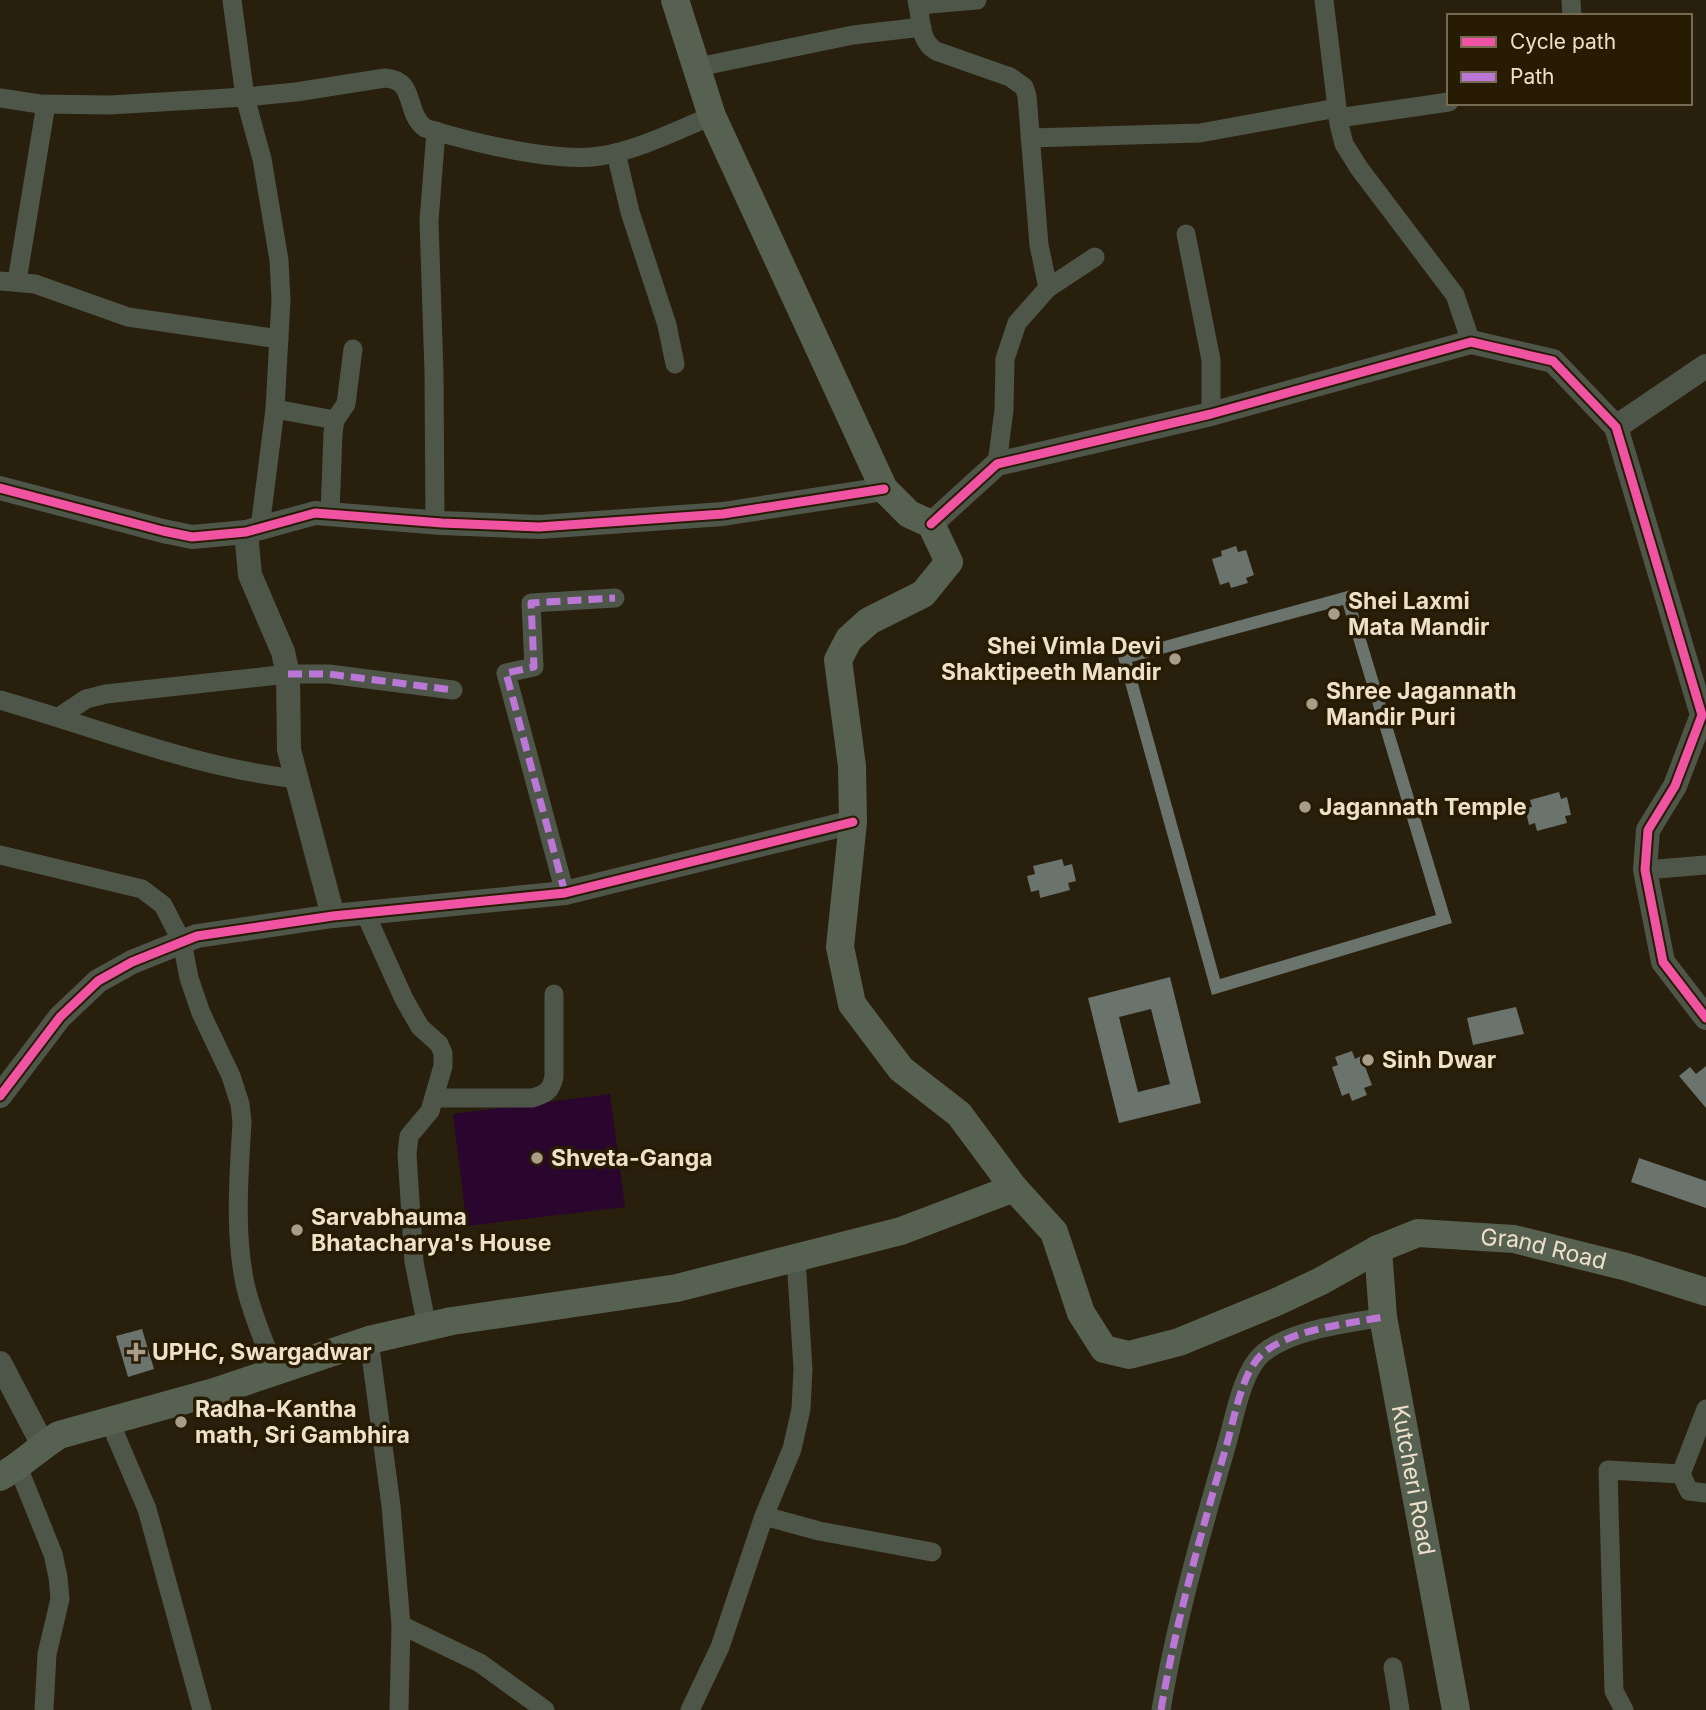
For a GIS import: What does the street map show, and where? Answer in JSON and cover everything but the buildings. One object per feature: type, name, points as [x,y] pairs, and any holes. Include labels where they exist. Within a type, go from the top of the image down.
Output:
[{"type":"main road","points":[[675,0],[712,116],[884,489],[909,513],[931,524]]},
{"type":"main road","name":"Grand Road","points":[[931,524],[949,562],[923,594],[869,621],[849,639],[838,660],[852,766],[853,822],[840,947],[852,1004],[901,1069],[958,1114],[1014,1188],[1054,1232],[1082,1313],[1104,1349],[1129,1355],[1179,1342],[1274,1303],[1321,1281],[1378,1249],[1418,1233],[1514,1238],[1627,1267],[1706,1292]]},
{"type":"main road","points":[[9,1472],[59,1435],[214,1392],[369,1340],[452,1321],[677,1288],[901,1231],[1014,1188]]},
{"type":"main road","name":"Kutcheri Road","points":[[1378,1249],[1383,1317],[1456,1710]]},
{"type":"street","points":[[232,0],[245,97],[262,159],[279,260],[275,409],[253,530],[250,575],[283,652],[288,674],[289,750],[333,916]]},
{"type":"street","points":[[976,0],[918,3],[922,27],[928,46],[936,51],[1018,81],[1024,87],[1027,96],[1039,244],[1048,288]]},
{"type":"street","points":[[1324,0],[1343,144],[1455,295],[1471,342]]},
{"type":"street","points":[[698,67],[853,34],[922,27]]},
{"type":"street","points":[[0,98],[46,104],[150,104],[296,92],[394,78],[407,89],[418,122],[436,131],[531,153],[582,158],[616,153],[712,116]]},
{"type":"street","points":[[1030,138],[1200,133],[1338,113],[1447,102]]},
{"type":"street","points":[[46,104],[8,281],[44,287],[128,317],[279,338]]},
{"type":"street","points":[[435,522],[429,221],[436,131]]},
{"type":"street","points":[[616,153],[630,212],[667,325],[675,364]]},
{"type":"street","points":[[1186,234],[1211,360],[1211,414]]},
{"type":"street","points":[[997,464],[1004,410],[1005,359],[1017,323],[1048,288],[1095,257]]},
{"type":"street","points":[[931,524],[997,464],[1211,414],[1471,342],[1553,360],[1616,427],[1704,715],[1675,786],[1648,830],[1645,870],[1663,962],[1706,1017]]},
{"type":"street","points":[[330,514],[335,421],[346,404],[353,349]]},
{"type":"street","points":[[1616,427],[1706,366]]},
{"type":"street","points":[[275,409],[335,421]]},
{"type":"street","points":[[0,488],[192,537],[253,530],[315,513],[539,527],[723,514],[884,489]]},
{"type":"street","points":[[565,894],[506,673],[534,667],[531,603],[615,598]]},
{"type":"street","points":[[59,717],[86,699],[106,694],[288,674],[329,674],[453,690]]},
{"type":"street","points":[[0,700],[218,766],[257,775],[298,779]]},
{"type":"street","points":[[0,1096],[8,1072],[60,1017],[99,981],[132,962],[197,936],[333,916],[565,894],[853,822]]},
{"type":"street","points":[[0,855],[142,889],[163,905],[182,942],[189,978],[201,1013],[231,1076],[240,1104],[242,1122],[239,1232],[245,1283],[257,1327],[276,1371]]},
{"type":"street","points":[[1645,870],[1706,865]]},
{"type":"street","points":[[365,913],[404,999],[420,1027],[439,1044],[443,1066],[430,1111],[409,1136],[407,1154],[414,1262],[427,1326]]},
{"type":"street","points":[[434,1098],[532,1098],[544,1095],[551,1089],[554,1077],[554,994]]},
{"type":"street","points":[[690,1710],[720,1647],[764,1516],[792,1449],[801,1409],[803,1369],[796,1258]]},
{"type":"street","points":[[1161,1710],[1170,1655],[1205,1519],[1247,1378],[1260,1356],[1274,1345],[1302,1334],[1383,1317]]},
{"type":"street","points":[[369,1340],[391,1506],[401,1625],[399,1710]]},
{"type":"street","points":[[0,1363],[43,1445]]},
{"type":"street","points":[[1706,1409],[1681,1474],[1689,1491],[1706,1493]]},
{"type":"street","points":[[109,1420],[147,1509],[202,1710]]},
{"type":"street","points":[[1624,1710],[1614,1691],[1608,1470],[1681,1474]]},
{"type":"street","points":[[9,1472],[52,1554],[58,1577],[60,1599],[47,1654],[44,1710]]},
{"type":"street","points":[[764,1516],[819,1531],[932,1552]]},
{"type":"street","points":[[401,1625],[480,1663],[545,1710]]},
{"type":"street","points":[[1393,1667],[1400,1710]]},
{"type":"shaded area","points":[[610,1094],[625,1207],[467,1226],[453,1114]]},
{"type":"marked path","points":[[565,893],[506,673],[534,667],[531,603],[615,598]]},
{"type":"marked path","points":[[288,674],[329,674],[453,690]]},
{"type":"marked path","points":[[1161,1710],[1190,1578],[1239,1398],[1255,1362],[1274,1346],[1304,1333],[1383,1317]]},
{"type":"cycle path","points":[[931,524],[997,464],[1211,414],[1471,342],[1553,361],[1616,427],[1702,715],[1675,786],[1648,830],[1645,870],[1663,962],[1706,1018]]},
{"type":"cycle path","points":[[0,488],[192,537],[246,532],[315,513],[539,527],[723,514],[884,489]]},
{"type":"cycle path","points":[[0,1096],[60,1017],[98,981],[132,962],[197,936],[333,916],[565,893],[853,822]]},
{"type":"place","name":"Shei Laxmi Mata Mandir","points":[[1334,614]]},
{"type":"place","name":"Shei Vimla Devi Shaktipeeth Mandir","points":[[1175,659]]},
{"type":"place","name":"Shree Jagannath Mandir Puri","points":[[1312,704]]},
{"type":"place","name":"Jagannath Temple","points":[[1305,807]]},
{"type":"place","name":"Sinh Dwar","points":[[1368,1060]]},
{"type":"place","name":"Shveta-Ganga","points":[[537,1158]]},
{"type":"place","name":"Sarvabhauma Bhatacharya's House","points":[[297,1230]]},
{"type":"place","name":"UPHC, Swargadwar","points":[[136,1352]]},
{"type":"place","name":"Radha-Kantha math, Sri Gambhira","points":[[181,1422]]}]
